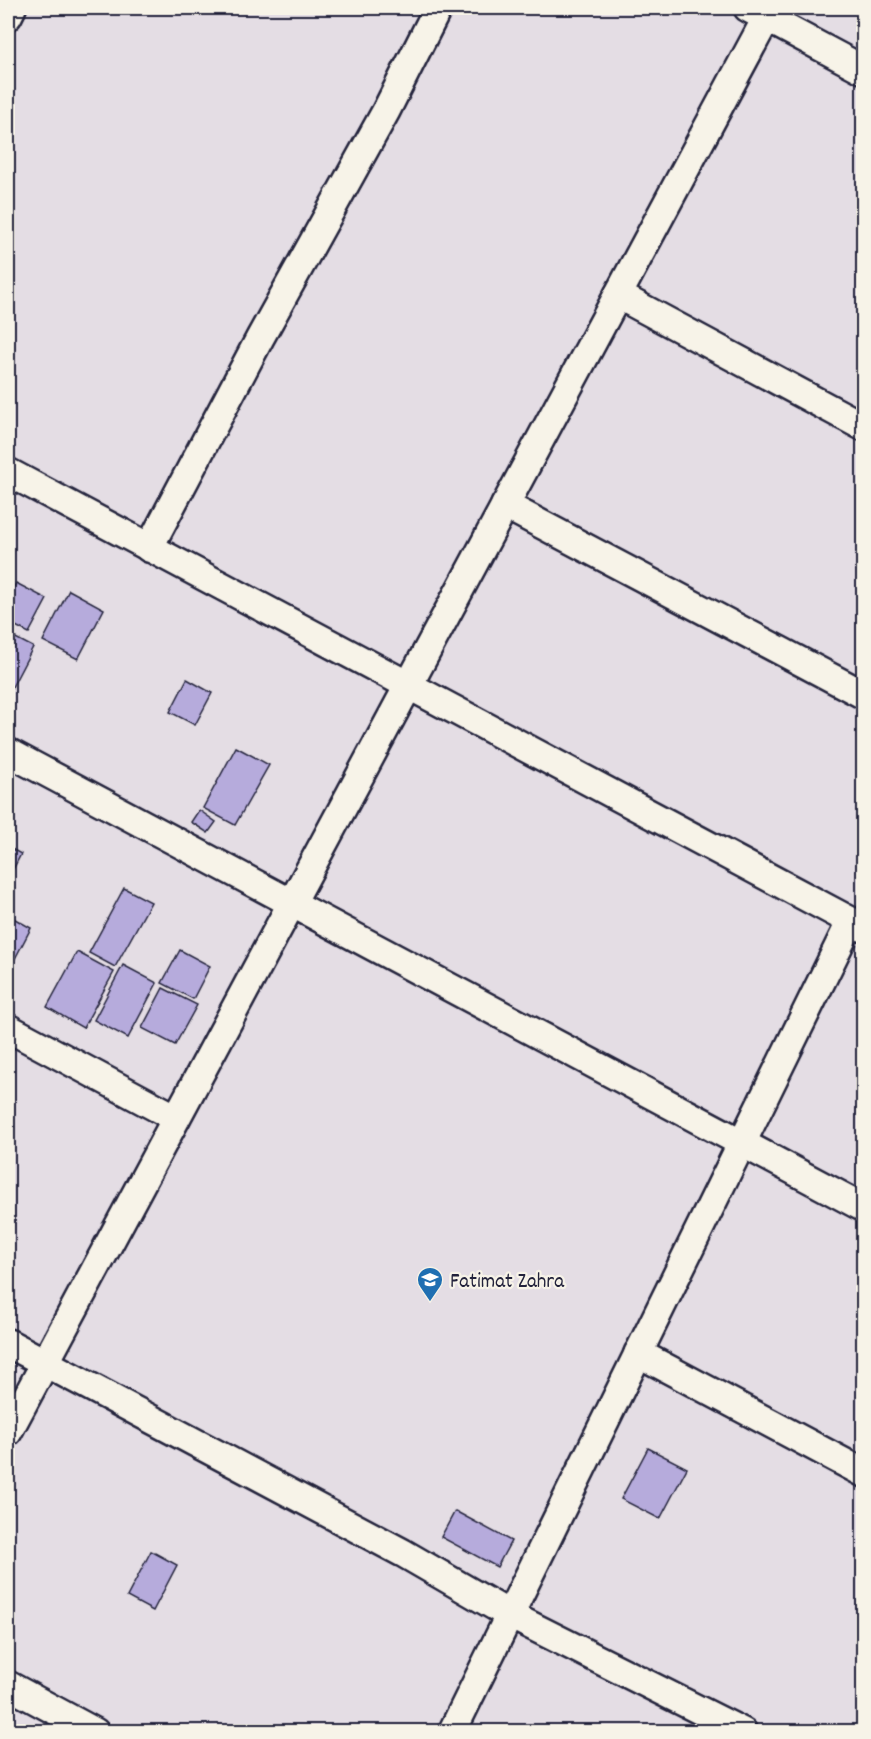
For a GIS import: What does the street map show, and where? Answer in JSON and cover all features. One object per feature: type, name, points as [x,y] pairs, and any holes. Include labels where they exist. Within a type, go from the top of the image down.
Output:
[{"type":"street","points":[[8,16],[12,8]]},
{"type":"street","points":[[149,548],[260,338],[386,111],[438,8]]},
{"type":"street","points":[[8,1432],[618,295],[758,12],[864,70]]},
{"type":"street","points":[[618,295],[864,427]]},
{"type":"street","points":[[8,472],[857,924],[741,1143],[452,1731]]},
{"type":"street","points":[[506,505],[864,695]]},
{"type":"street","points":[[8,752],[864,1208]]},
{"type":"street","points":[[8,1028],[176,1119]]},
{"type":"street","points":[[8,1343],[403,1553],[510,1615],[743,1731]]},
{"type":"street","points":[[638,1353],[864,1473]]},
{"type":"street","points":[[8,1685],[95,1731]]},
{"type":"building","points":[[16,583],[47,599],[29,633],[8,622],[8,599]]},
{"type":"building","points":[[69,590],[104,609],[78,659],[43,641]]},
{"type":"building","points":[[8,634],[33,647],[11,689],[8,687]]},
{"type":"building","points":[[187,679],[212,693],[195,725],[170,712]]},
{"type":"building","points":[[236,747],[269,765],[235,825],[203,808]]},
{"type":"building","points":[[199,810],[216,822],[208,833],[191,822]]},
{"type":"building","points":[[8,847],[21,854],[8,879]]},
{"type":"building","points":[[124,888],[151,902],[115,967],[89,953]]},
{"type":"building","points":[[8,915],[31,928],[8,972]]},
{"type":"building","points":[[180,950],[210,966],[193,999],[162,983]]},
{"type":"building","points":[[77,952],[114,972],[83,1028],[47,1007]]},
{"type":"building","points":[[123,965],[157,983],[128,1038],[94,1020]]},
{"type":"building","points":[[163,988],[197,1005],[175,1045],[142,1028]]},
{"type":"building","points":[[648,1448],[687,1468],[660,1519],[621,1499]]},
{"type":"building","points":[[455,1511],[511,1541],[497,1567],[441,1537]]},
{"type":"building","points":[[151,1551],[177,1565],[153,1611],[127,1597]]},
{"type":"place","name":"Fatimat Zahra","points":[[430,1303]]}]
